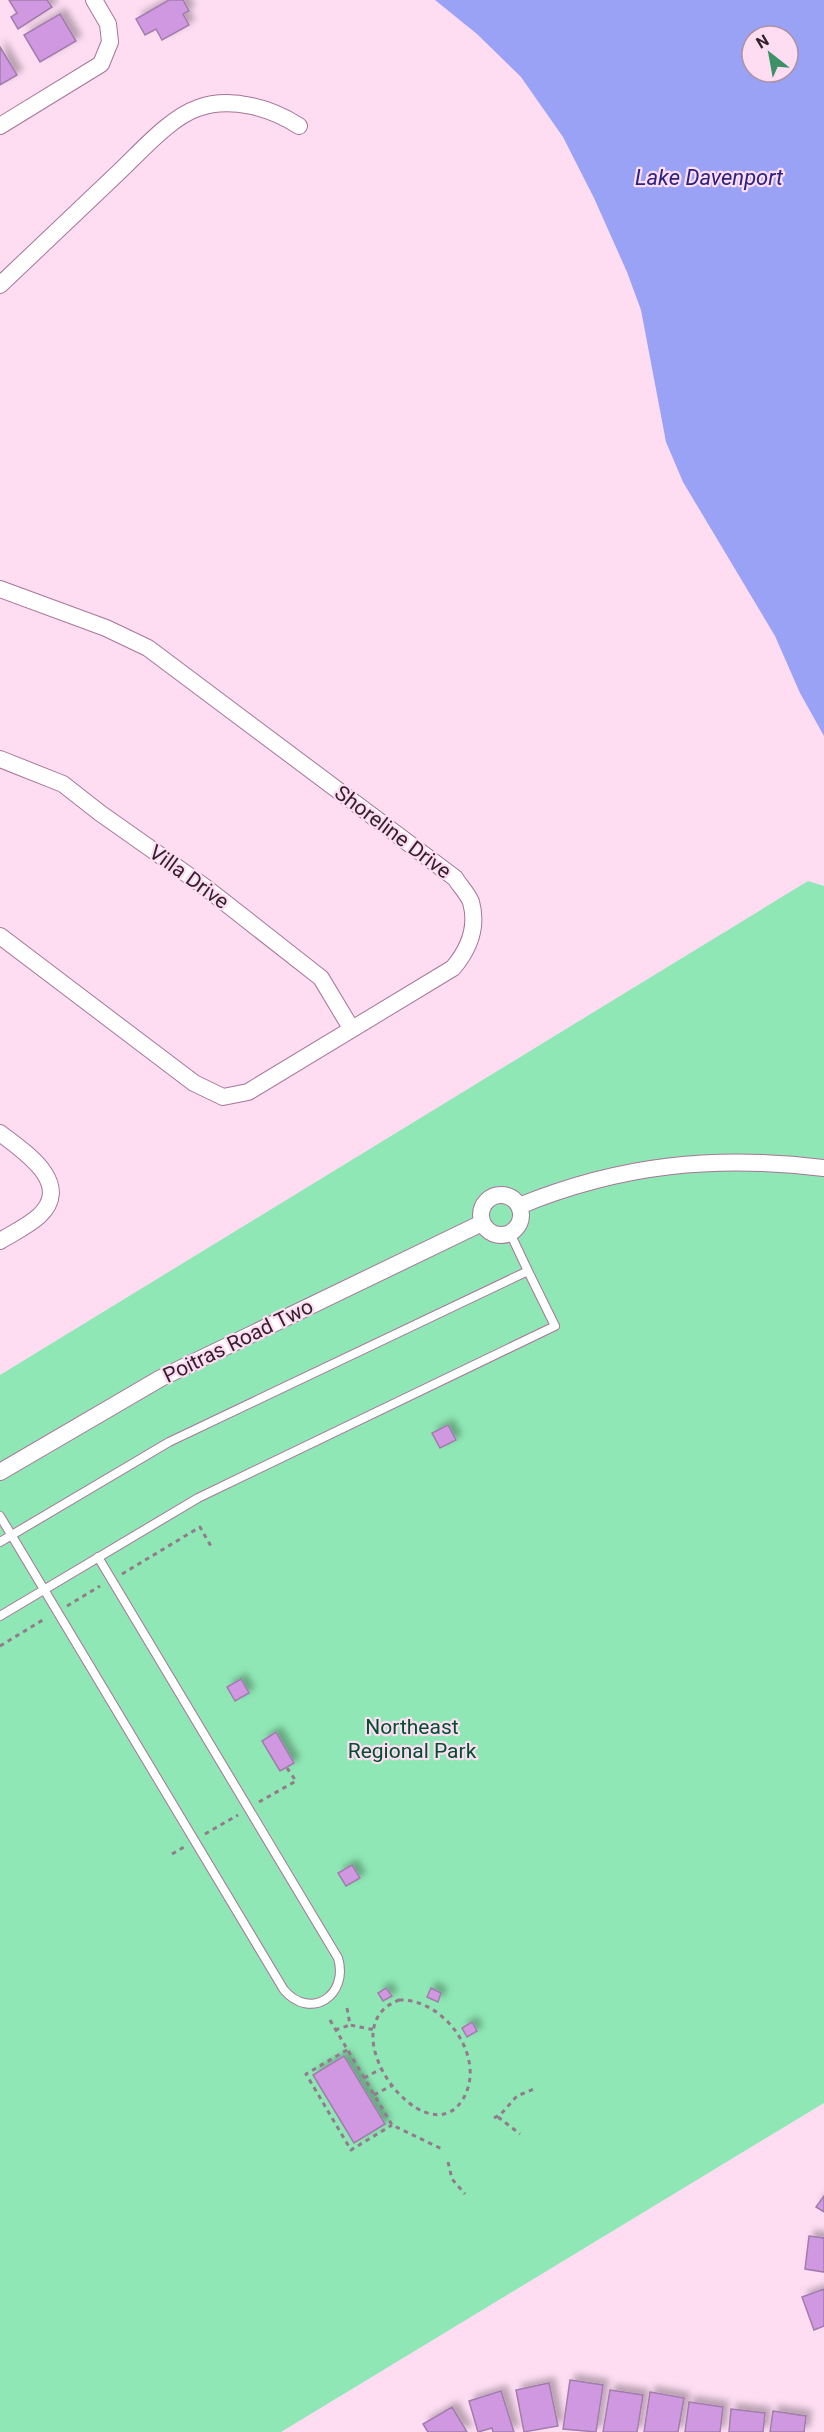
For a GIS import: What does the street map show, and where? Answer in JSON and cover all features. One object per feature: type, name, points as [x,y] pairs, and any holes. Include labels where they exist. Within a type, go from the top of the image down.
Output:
[{"type":"street","points":[[0,126],[101,64],[110,42],[108,24],[94,0]]},
{"type":"street","points":[[0,285],[147,145],[187,113],[210,105],[230,104],[280,115],[299,126]]},
{"type":"street","name":"Shoreline Drive","points":[[0,589],[106,628],[148,648],[455,878],[470,901],[474,928],[465,954],[453,968],[248,1092],[223,1097],[194,1083],[0,936]]},
{"type":"street","name":"Villa Drive","points":[[0,759],[63,784],[205,887],[321,978],[351,1028]]},
{"type":"street","points":[[0,1133],[40,1165],[46,1174],[50,1191],[45,1209],[39,1216],[0,1241]]},
{"type":"street","points":[[519,1206],[579,1183],[637,1170],[680,1164],[743,1161],[824,1168]]},
{"type":"street","points":[[498,1194],[511,1196],[519,1206],[521,1218],[510,1233],[490,1232],[482,1223],[482,1207],[492,1196],[498,1194]]},
{"type":"street","name":"Poitras Road Two","points":[[0,1472],[161,1378],[482,1223]]},
{"type":"street","points":[[0,1477],[0,1489]]},
{"type":"lane","points":[[0,1616],[198,1498],[555,1326],[510,1233]]},
{"type":"lane","points":[[0,1542],[179,1437],[528,1271]]},
{"type":"lane","points":[[0,1516],[284,1990],[290,1997],[304,2003],[321,2002],[335,1991],[339,1983],[341,1975],[338,1958],[98,1557]]},
{"type":"path","points":[[399,2000],[419,2002],[444,2018],[463,2045],[471,2073],[470,2084],[460,2103],[452,2111],[441,2113],[423,2111],[406,2102],[390,2086],[381,2069],[375,2050],[375,2030],[379,2015],[390,2004],[399,2000]]},
{"type":"path","points":[[347,2008],[350,2025]]},
{"type":"path","points":[[330,2020],[392,2125],[442,2149]]},
{"type":"path","points":[[335,2030],[350,2025],[375,2030]]},
{"type":"path","points":[[347,2050],[306,2074],[351,2150],[392,2125]]},
{"type":"path","points":[[364,2078],[381,2069]]},
{"type":"path","points":[[374,2096],[390,2086]]},
{"type":"path","points":[[520,2134],[496,2118],[517,2096],[536,2088]]},
{"type":"path","points":[[448,2162],[452,2179],[465,2194]]},
{"type":"green space","name":"Northeast Regional Park","points":[[808,881],[824,886],[824,2103],[281,2432],[0,2432],[0,1375]]},
{"type":"water","name":"Lake Davenport","points":[[435,0],[824,0],[824,736],[800,693],[775,636],[683,482],[666,442],[641,310],[627,272],[594,198],[563,137],[521,77],[477,34]]},
{"type":"building","points":[[9,0],[47,0],[52,7],[18,29],[11,17],[17,13]]},
{"type":"building","points":[[169,0],[183,0],[189,11],[183,14],[189,25],[162,40],[156,29],[145,35],[136,19]]},
{"type":"building","points":[[60,14],[76,41],[40,62],[24,35]]},
{"type":"building","points":[[0,47],[17,75],[0,85]]},
{"type":"building","points":[[448,1425],[456,1440],[440,1448],[432,1433]]},
{"type":"building","points":[[241,1679],[249,1693],[235,1701],[227,1687]]},
{"type":"building","points":[[276,1732],[294,1763],[280,1771],[262,1741]]},
{"type":"building","points":[[352,1865],[360,1878],[346,1886],[338,1873]]},
{"type":"building","points":[[386,1988],[392,1996],[383,2001],[378,1993]]},
{"type":"building","points":[[431,1988],[441,1993],[438,2002],[427,1997]]},
{"type":"building","points":[[472,2022],[477,2031],[467,2037],[462,2028]]},
{"type":"building","points":[[344,2056],[385,2124],[354,2143],[313,2075]]},
{"type":"building","points":[[824,2196],[824,2212],[816,2207]]},
{"type":"building","points":[[809,2236],[824,2238],[824,2272],[805,2269]]},
{"type":"building","points":[[824,2289],[824,2326],[814,2330],[802,2297]]},
{"type":"building","points":[[570,2380],[603,2385],[596,2432],[563,2429]]},
{"type":"building","points":[[549,2383],[558,2426],[524,2432],[516,2390]]},
{"type":"building","points":[[610,2390],[643,2395],[637,2432],[603,2432]]},
{"type":"building","points":[[501,2391],[514,2432],[493,2432],[492,2428],[478,2432],[469,2401]]},
{"type":"building","points":[[650,2392],[684,2398],[678,2432],[644,2432]]},
{"type":"building","points":[[689,2402],[723,2407],[720,2432],[685,2432]]},
{"type":"building","points":[[452,2407],[467,2432],[428,2432],[423,2424]]},
{"type":"building","points":[[731,2409],[765,2413],[763,2432],[729,2432]]},
{"type":"building","points":[[773,2411],[806,2416],[804,2432],[770,2432]]}]
